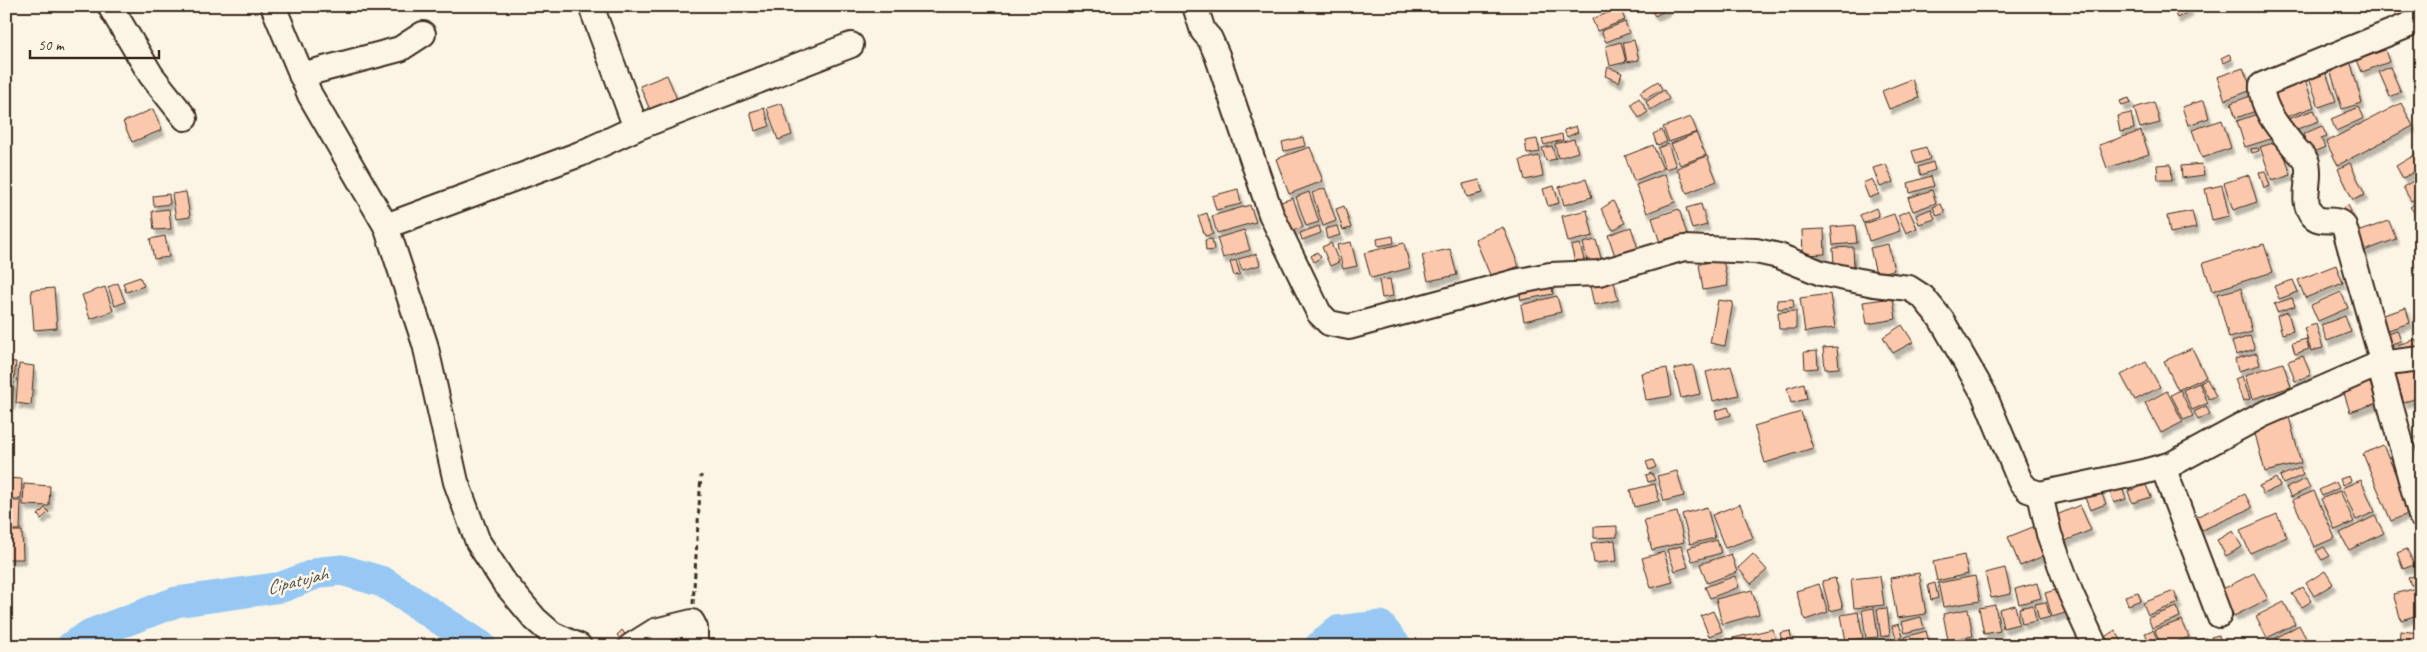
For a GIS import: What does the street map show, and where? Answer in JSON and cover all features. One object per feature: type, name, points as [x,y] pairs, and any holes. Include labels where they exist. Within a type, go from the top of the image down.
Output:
[{"type":"street","points":[[110,6],[151,75],[185,118]]},
{"type":"street","points":[[273,6],[310,95],[386,226],[425,344],[456,482],[478,542],[504,582],[535,619],[552,634],[579,646]]},
{"type":"street","points":[[591,6],[636,128]]},
{"type":"street","points":[[1195,6],[1203,31],[1210,39],[1217,55],[1271,214],[1319,312],[1330,323],[1349,327],[1515,282],[1550,275],[1599,274],[1684,248],[1756,251],[1838,277],[1908,288],[1924,297],[1941,319],[1984,394],[2020,481],[2028,490],[2040,494],[2163,467],[2181,460],[2262,414],[2381,364],[2421,359]]},
{"type":"street","points":[[2421,20],[2262,85],[2262,93],[2272,116],[2307,163],[2306,197],[2311,214],[2318,219],[2337,221],[2344,226],[2421,516]]},
{"type":"street","points":[[301,75],[400,49],[422,34]]},
{"type":"street","points":[[386,226],[580,154],[636,128],[851,45]]},
{"type":"street","points":[[2163,467],[2219,615]]},
{"type":"street","points":[[2040,494],[2049,534],[2071,594],[2095,646]]},
{"type":"street","points":[[631,646],[655,631],[692,622],[695,628],[695,646]]},
{"type":"path","points":[[692,622],[700,475]]},
{"type":"building","points":[[1649,6],[1667,6],[1668,9],[1655,16]]},
{"type":"building","points":[[2172,6],[2188,6],[2190,11],[2177,18]]},
{"type":"building","points":[[1620,8],[1625,20],[1597,31],[1592,19]]},
{"type":"building","points":[[1625,22],[1629,33],[1606,42],[1601,31]]},
{"type":"building","points":[[1634,40],[1639,60],[1627,62],[1623,42]]},
{"type":"building","points":[[1621,42],[1626,62],[1610,66],[1606,46]]},
{"type":"building","points":[[2385,50],[2389,62],[2362,72],[2357,60]]},
{"type":"building","points":[[2229,54],[2232,59],[2224,63],[2221,58]]},
{"type":"building","points":[[2350,60],[2362,103],[2342,109],[2329,66]]},
{"type":"building","points":[[1608,67],[1622,73],[1619,82],[1605,76]]},
{"type":"building","points":[[2390,67],[2401,92],[2390,97],[2379,72]]},
{"type":"building","points":[[2243,68],[2252,90],[2225,100],[2217,77]]},
{"type":"building","points":[[2325,70],[2336,101],[2319,107],[2308,75]]},
{"type":"building","points":[[667,75],[677,99],[650,110],[640,86]]},
{"type":"building","points":[[2304,77],[2314,107],[2283,118],[2272,88]]},
{"type":"building","points":[[1912,79],[1919,98],[1889,109],[1882,91]]},
{"type":"building","points":[[1658,81],[1662,89],[1645,99],[1640,92]]},
{"type":"building","points":[[1664,90],[1669,99],[1650,110],[1646,102]]},
{"type":"building","points":[[2259,93],[2264,108],[2236,118],[2231,103]]},
{"type":"building","points":[[1639,98],[1648,112],[1639,118],[1631,104]]},
{"type":"building","points":[[2129,98],[2131,103],[2122,106],[2120,101]]},
{"type":"building","points":[[2204,100],[2209,118],[2188,125],[2182,107]]},
{"type":"building","points":[[2154,102],[2160,123],[2140,128],[2134,108]]},
{"type":"building","points":[[782,103],[792,135],[778,140],[767,108]]},
{"type":"building","points":[[2401,103],[2413,126],[2338,165],[2326,142]]},
{"type":"building","points":[[2359,107],[2364,118],[2336,131],[2331,119]]},
{"type":"building","points":[[764,108],[770,126],[755,131],[750,112]]},
{"type":"building","points":[[153,109],[162,130],[132,142],[123,122]]},
{"type":"building","points":[[2314,110],[2319,121],[2286,133],[2282,121]]},
{"type":"building","points":[[2266,111],[2274,138],[2245,147],[2237,121]]},
{"type":"building","points":[[2131,113],[2134,129],[2120,132],[2117,116]]},
{"type":"building","points":[[1691,117],[1697,132],[1669,142],[1663,127]]},
{"type":"building","points":[[2222,120],[2231,148],[2202,158],[2192,130]]},
{"type":"building","points":[[1576,126],[1578,132],[1567,137],[1564,130]]},
{"type":"building","points":[[2322,126],[2327,137],[2321,139],[2325,147],[2311,153],[2303,134]]},
{"type":"building","points":[[1662,130],[1667,142],[1657,145],[1653,134]]},
{"type":"building","points":[[2141,131],[2149,154],[2107,168],[2099,145]]},
{"type":"building","points":[[1696,133],[1706,155],[1680,165],[1671,144]]},
{"type":"building","points":[[1562,134],[1563,140],[1544,145],[1542,139]]},
{"type":"building","points":[[1303,137],[1305,146],[1284,151],[1282,142]]},
{"type":"building","points":[[1537,139],[1540,152],[1527,154],[1525,141]]},
{"type":"building","points":[[1574,139],[1578,152],[1558,158],[1555,144]]},
{"type":"building","points":[[2280,141],[2291,175],[2272,181],[2260,147]]},
{"type":"building","points":[[1668,144],[1676,166],[1665,169],[1658,148]]},
{"type":"building","points":[[1653,145],[1663,169],[1634,181],[1625,156]]},
{"type":"building","points":[[1552,146],[1556,159],[1546,161],[1542,148]]},
{"type":"building","points":[[1310,147],[1323,181],[1289,194],[1276,159]]},
{"type":"building","points":[[1926,147],[1930,159],[1916,164],[1912,151]]},
{"type":"building","points":[[2258,148],[2259,151],[2252,153],[2251,149]]},
{"type":"building","points":[[2418,153],[2421,159],[2421,168],[2403,178],[2396,166]]},
{"type":"building","points":[[1539,156],[1543,176],[1525,180],[1520,160]]},
{"type":"building","points":[[1707,156],[1717,181],[1687,193],[1677,168]]},
{"type":"building","points":[[1933,162],[1935,170],[1921,175],[1918,167]]},
{"type":"building","points":[[2350,163],[2365,195],[2353,200],[2338,169]]},
{"type":"building","points":[[1886,164],[1893,182],[1880,187],[1873,168]]},
{"type":"building","points":[[2171,164],[2172,180],[2158,180],[2157,165]]},
{"type":"building","points":[[2202,164],[2204,175],[2182,178],[2181,166]]},
{"type":"building","points":[[2265,171],[2270,186],[2264,188],[2259,172]]},
{"type":"building","points":[[1665,174],[1675,202],[1647,213],[1636,185]]},
{"type":"building","points":[[2249,175],[2257,202],[2233,210],[2224,183]]},
{"type":"building","points":[[1931,176],[1934,186],[1910,193],[1908,183]]},
{"type":"building","points":[[2421,176],[2421,196],[2411,201],[2403,187]]},
{"type":"building","points":[[1586,179],[1592,197],[1564,205],[1559,187]]},
{"type":"building","points":[[1872,179],[1879,194],[1869,198],[1863,183]]},
{"type":"building","points":[[1479,180],[1483,193],[1467,197],[1463,184]]},
{"type":"building","points":[[2222,185],[2229,216],[2212,220],[2205,189]]},
{"type":"building","points":[[1554,186],[1559,203],[1548,206],[1543,189]]},
{"type":"building","points":[[1325,188],[1336,221],[1323,226],[1312,193]]},
{"type":"building","points":[[1238,189],[1241,204],[1216,210],[1212,196]]},
{"type":"building","points":[[1932,190],[1936,203],[1913,211],[1908,198]]},
{"type":"building","points":[[186,192],[190,217],[176,219],[172,194]]},
{"type":"building","points":[[1309,192],[1319,222],[1306,226],[1296,197]]},
{"type":"building","points":[[169,194],[170,204],[154,206],[153,196]]},
{"type":"building","points":[[1293,198],[1303,227],[1288,232],[1278,203]]},
{"type":"building","points":[[1613,201],[1625,223],[1613,230],[1601,209]]},
{"type":"building","points":[[2421,201],[2421,221],[2410,207]]},
{"type":"building","points":[[1701,204],[1707,225],[1692,229],[1686,208]]},
{"type":"building","points":[[1941,204],[1945,213],[1937,216],[1933,207]]},
{"type":"building","points":[[1250,205],[1256,222],[1217,233],[1212,216]]},
{"type":"building","points":[[2348,205],[2351,211],[2343,216],[2340,210]]},
{"type":"building","points":[[1344,206],[1351,228],[1343,230],[1336,209]]},
{"type":"building","points":[[1876,208],[1879,216],[1863,223],[1860,215]]},
{"type":"building","points":[[169,209],[171,229],[154,230],[152,211]]},
{"type":"building","points":[[1679,209],[1688,238],[1661,246],[1652,218]]},
{"type":"building","points":[[1931,209],[1935,219],[1919,224],[1916,215]]},
{"type":"building","points":[[1587,210],[1593,236],[1568,242],[1562,216]]},
{"type":"building","points":[[1909,210],[1917,228],[1906,233],[1898,215]]},
{"type":"building","points":[[2192,211],[2196,228],[2170,233],[2167,216]]},
{"type":"building","points":[[1207,213],[1213,234],[1205,236],[1198,216]]},
{"type":"building","points":[[1894,214],[1900,231],[1869,241],[1864,224]]},
{"type":"building","points":[[2389,221],[2396,239],[2364,251],[2357,232]]},
{"type":"building","points":[[1855,225],[1857,243],[1833,245],[1831,227]]},
{"type":"building","points":[[1319,226],[1321,233],[1302,240],[1300,233]]},
{"type":"building","points":[[1337,226],[1340,235],[1327,239],[1325,229]]},
{"type":"building","points":[[1503,227],[1519,266],[1491,277],[1475,239]]},
{"type":"building","points":[[1631,227],[1640,255],[1617,262],[1608,235]]},
{"type":"building","points":[[1824,229],[1825,254],[1803,255],[1802,230]]},
{"type":"building","points":[[1244,230],[1250,250],[1223,258],[1217,238]]},
{"type":"building","points":[[165,236],[169,257],[154,259],[150,239]]},
{"type":"building","points":[[1393,236],[1394,243],[1378,246],[1377,239]]},
{"type":"building","points":[[1212,239],[1214,250],[1206,251],[1205,240]]},
{"type":"building","points":[[1596,240],[1603,265],[1589,268],[1583,243]]},
{"type":"building","points":[[1351,242],[1357,266],[1343,269],[1337,245]]},
{"type":"building","points":[[1331,243],[1339,262],[1330,266],[1322,247]]},
{"type":"building","points":[[1404,243],[1410,268],[1371,278],[1364,253]]},
{"type":"building","points":[[1580,244],[1584,260],[1575,262],[1571,246]]},
{"type":"building","points":[[1888,244],[1894,270],[1876,274],[1870,248]]},
{"type":"building","points":[[2264,244],[2273,272],[2212,291],[2203,263]]},
{"type":"building","points":[[1853,247],[1854,266],[1834,266],[1833,248]]},
{"type":"building","points":[[1450,249],[1457,275],[1428,281],[1422,255]]},
{"type":"building","points":[[1317,252],[1321,257],[1314,262],[1311,256]]},
{"type":"building","points":[[1257,254],[1260,265],[1242,270],[1238,259]]},
{"type":"building","points":[[1236,260],[1240,274],[1234,276],[1230,262]]},
{"type":"building","points":[[1723,260],[1728,286],[1703,290],[1699,264]]},
{"type":"building","points":[[2336,265],[2343,283],[2305,298],[2298,280]]},
{"type":"building","points":[[140,277],[144,286],[126,292],[123,283]]},
{"type":"building","points":[[1390,279],[1393,296],[1382,298],[1379,280]]},
{"type":"building","points":[[2293,280],[2298,292],[2279,299],[2274,286]]},
{"type":"building","points":[[1614,281],[1618,300],[1594,305],[1590,286]]},
{"type":"building","points":[[118,283],[125,302],[115,306],[108,287]]},
{"type":"building","points":[[1551,283],[1553,294],[1521,300],[1519,290]]},
{"type":"building","points":[[105,287],[113,311],[90,319],[82,295]]},
{"type":"building","points":[[54,288],[57,328],[34,330],[31,290]]},
{"type":"building","points":[[2241,288],[2252,332],[2229,338],[2217,294]]},
{"type":"building","points":[[2341,292],[2348,308],[2318,321],[2311,305]]},
{"type":"building","points":[[1830,294],[1835,328],[1805,332],[1800,298]]},
{"type":"building","points":[[1557,296],[1561,312],[1524,321],[1521,305]]},
{"type":"building","points":[[1893,298],[1896,319],[1867,324],[1863,302]]},
{"type":"building","points":[[2292,298],[2295,306],[2277,312],[2274,304]]},
{"type":"building","points":[[1793,299],[1794,307],[1778,309],[1777,300]]},
{"type":"building","points":[[1718,300],[1733,302],[1725,346],[1710,343]]},
{"type":"building","points":[[2406,308],[2410,323],[2381,332],[2376,317]]},
{"type":"building","points":[[1796,311],[1796,329],[1779,329],[1778,312]]},
{"type":"building","points":[[2288,312],[2293,331],[2282,334],[2277,316]]},
{"type":"building","points":[[2345,316],[2351,332],[2327,341],[2321,325]]},
{"type":"building","points":[[2316,324],[2323,348],[2311,351],[2304,328]]},
{"type":"building","points":[[1902,325],[1913,342],[1893,353],[1883,337]]},
{"type":"building","points":[[2397,330],[2401,341],[2385,346],[2381,335]]},
{"type":"building","points":[[2250,336],[2255,349],[2236,355],[2232,342]]},
{"type":"building","points":[[2306,339],[2309,349],[2295,354],[2292,343]]},
{"type":"building","points":[[2416,339],[2420,351],[2389,361],[2385,349]]},
{"type":"building","points":[[1837,347],[1839,368],[1825,369],[1823,348]]},
{"type":"building","points":[[2192,348],[2206,377],[2178,390],[2164,361]]},
{"type":"building","points":[[1817,351],[1818,368],[1805,369],[1804,352]]},
{"type":"building","points":[[2257,353],[2260,365],[2238,371],[2235,359]]},
{"type":"building","points":[[2303,356],[2311,375],[2295,381],[2288,361]]},
{"type":"building","points":[[6,361],[16,362],[14,379],[6,378]]},
{"type":"building","points":[[2146,362],[2160,387],[2135,400],[2121,375]]},
{"type":"building","points":[[2283,363],[2291,387],[2252,399],[2245,375]]},
{"type":"building","points":[[19,364],[34,366],[31,405],[16,403]]},
{"type":"building","points":[[1693,365],[1700,394],[1681,398],[1674,369]]},
{"type":"building","points":[[1731,366],[1739,395],[1713,401],[1706,372]]},
{"type":"building","points":[[2421,367],[2421,397],[2404,402],[2395,375]]},
{"type":"building","points":[[1667,368],[1672,396],[1646,400],[1641,373]]},
{"type":"building","points":[[2242,376],[2250,399],[2243,401],[2235,379]]},
{"type":"building","points":[[2207,379],[2216,396],[2209,399],[2200,382]]},
{"type":"building","points":[[2369,380],[2377,403],[2350,412],[2343,390]]},
{"type":"building","points":[[6,381],[14,382],[12,404],[6,403]]},
{"type":"building","points":[[1804,383],[1807,399],[1791,403],[1787,388]]},
{"type":"building","points":[[2199,383],[2208,403],[2192,410],[2183,390]]},
{"type":"building","points":[[2180,390],[2193,416],[2184,420],[2171,395]]},
{"type":"building","points":[[2167,391],[2183,422],[2161,433],[2145,403]]},
{"type":"building","points":[[2421,400],[2421,414],[2419,415],[2414,403]]},
{"type":"building","points":[[2206,406],[2210,414],[2198,420],[2194,412]]},
{"type":"building","points":[[1728,407],[1731,415],[1717,419],[1715,411]]},
{"type":"building","points":[[1801,412],[1813,448],[1765,463],[1754,426]]},
{"type":"building","points":[[2289,417],[2301,463],[2265,472],[2253,426]]},
{"type":"building","points":[[2421,435],[2421,447],[2416,437]]},
{"type":"building","points":[[2415,443],[2420,456],[2412,459],[2407,446]]},
{"type":"building","points":[[2383,445],[2412,512],[2391,521],[2363,454]]},
{"type":"building","points":[[1653,460],[1656,467],[1649,470],[1646,462]]},
{"type":"building","points":[[2300,468],[2303,475],[2283,484],[2280,476]]},
{"type":"building","points":[[1677,471],[1684,496],[1664,501],[1657,476]]},
{"type":"building","points":[[1652,473],[1655,480],[1648,482],[1646,475]]},
{"type":"building","points":[[2349,476],[2351,481],[2342,485],[2340,479]]},
{"type":"building","points":[[6,478],[22,479],[21,499],[6,499]]},
{"type":"building","points":[[2276,478],[2280,486],[2263,494],[2259,486]]},
{"type":"building","points":[[2306,479],[2310,488],[2291,497],[2286,488]]},
{"type":"building","points":[[2361,480],[2375,512],[2356,520],[2342,488]]},
{"type":"building","points":[[2336,482],[2339,488],[2322,496],[2319,490]]},
{"type":"building","points":[[24,484],[50,486],[49,506],[23,505]]},
{"type":"building","points":[[1655,484],[1659,501],[1634,507],[1630,490]]},
{"type":"building","points":[[2121,485],[2126,499],[2114,503],[2109,489]]},
{"type":"building","points":[[2146,485],[2151,497],[2132,503],[2128,491]]},
{"type":"building","points":[[2099,487],[2106,504],[2090,510],[2083,493]]},
{"type":"building","points":[[2314,491],[2335,538],[2314,547],[2293,500]]},
{"type":"building","points":[[2340,491],[2354,522],[2335,530],[2321,499]]},
{"type":"building","points":[[2245,494],[2252,508],[2202,530],[2196,517]]},
{"type":"building","points":[[6,501],[21,501],[20,530],[6,530]]},
{"type":"building","points":[[1740,504],[1753,538],[1725,548],[1712,515]]},
{"type":"building","points":[[2080,505],[2091,530],[2063,542],[2052,517]]},
{"type":"building","points":[[1707,507],[1715,538],[1690,544],[1682,514]]},
{"type":"building","points":[[45,508],[49,512],[41,519],[38,515]]},
{"type":"building","points":[[1677,512],[1684,542],[1652,550],[1644,520]]},
{"type":"building","points":[[2277,514],[2287,537],[2250,553],[2240,530]]},
{"type":"building","points":[[2375,516],[2384,533],[2349,550],[2340,533]]},
{"type":"building","points":[[2038,525],[2050,553],[2020,566],[2008,537]]},
{"type":"building","points":[[1617,526],[1617,537],[1594,538],[1594,527]]},
{"type":"building","points":[[6,531],[22,531],[23,559],[6,559]]},
{"type":"building","points":[[2233,531],[2242,547],[2226,556],[2217,540]]},
{"type":"building","points":[[1615,540],[1617,561],[1594,563],[1591,543]]},
{"type":"building","points":[[1717,540],[1721,553],[1692,561],[1688,548]]},
{"type":"building","points":[[1681,546],[1688,567],[1675,571],[1667,550]]},
{"type":"building","points":[[2324,547],[2330,556],[2322,560],[2316,551]]},
{"type":"building","points":[[2407,549],[2414,565],[2403,569],[2397,553]]},
{"type":"building","points":[[1664,552],[1673,582],[1651,588],[1642,558]]},
{"type":"building","points":[[1731,554],[1737,572],[1707,583],[1700,564]]},
{"type":"building","points":[[1753,554],[1767,570],[1751,584],[1738,568]]},
{"type":"building","points":[[1964,555],[1968,574],[1937,581],[1933,562]]},
{"type":"building","points":[[2005,568],[2011,594],[1991,598],[1985,573]]},
{"type":"building","points":[[2325,571],[2333,584],[2314,596],[2306,583]]},
{"type":"building","points":[[1919,573],[1926,614],[1897,618],[1890,578]]},
{"type":"building","points":[[2254,573],[2268,599],[2234,616],[2221,590]]},
{"type":"building","points":[[2421,573],[2421,581],[2411,585],[2408,578]]},
{"type":"building","points":[[1735,576],[1739,587],[1710,598],[1705,587]]},
{"type":"building","points":[[1880,576],[1884,605],[1854,608],[1851,579]]},
{"type":"building","points":[[1975,576],[1980,601],[1943,607],[1938,583]]},
{"type":"building","points":[[1835,578],[1843,608],[1830,611],[1822,581]]},
{"type":"building","points":[[1935,583],[1938,598],[1931,600],[1928,585]]},
{"type":"building","points":[[2037,583],[2041,598],[2019,604],[2015,589]]},
{"type":"building","points":[[1819,584],[1828,612],[1805,620],[1796,591]]},
{"type":"building","points":[[2421,586],[2421,601],[2416,588]]},
{"type":"building","points":[[2303,587],[2312,601],[2302,607],[2292,594]]},
{"type":"building","points":[[2059,589],[2065,613],[2052,617],[2045,593]]},
{"type":"building","points":[[2413,589],[2421,614],[2401,620],[2393,594]]},
{"type":"building","points":[[1752,590],[1759,614],[1722,624],[1716,599]]},
{"type":"building","points":[[2174,591],[2179,603],[2148,615],[2143,603]]},
{"type":"building","points":[[2138,592],[2141,600],[2128,605],[2125,596]]},
{"type":"building","points":[[2046,602],[2050,617],[2039,620],[2035,604]]},
{"type":"building","points":[[2284,602],[2295,624],[2267,638],[2256,616]]},
{"type":"building","points":[[1995,605],[2000,631],[1984,634],[1979,608]]},
{"type":"building","points":[[2015,605],[2019,624],[2003,628],[1999,609]]},
{"type":"building","points":[[2033,605],[2036,621],[2022,624],[2019,608]]},
{"type":"building","points":[[2177,607],[2180,617],[2152,628],[2148,618]]},
{"type":"building","points":[[1874,608],[1878,637],[1866,638],[1862,610]]},
{"type":"building","points":[[1887,608],[1890,635],[1881,637],[1877,609]]},
{"type":"building","points":[[1968,609],[1973,636],[1948,640],[1943,614]]},
{"type":"building","points":[[1713,611],[1722,631],[1709,636],[1701,616]]},
{"type":"building","points":[[1858,612],[1863,638],[1846,641],[1841,615]]},
{"type":"building","points":[[1921,617],[1924,628],[1905,633],[1902,622]]},
{"type":"building","points":[[2182,620],[2189,637],[2167,646],[2161,646],[2155,630]]},
{"type":"building","points":[[1899,624],[1903,636],[1896,638],[1892,626]]},
{"type":"building","points":[[2299,625],[2310,646],[2280,646],[2276,638]]},
{"type":"building","points":[[1773,629],[1777,646],[1734,646],[1733,638]]},
{"type":"building","points":[[622,630],[627,637],[622,641],[617,635]]},
{"type":"building","points":[[2115,630],[2123,643],[2118,646],[2102,646],[2099,641]]},
{"type":"building","points":[[2153,630],[2160,646],[2151,646],[2145,633]]},
{"type":"building","points":[[666,631],[671,644],[662,646],[658,633]]},
{"type":"building","points":[[1790,631],[1793,646],[1783,646],[1780,633]]},
{"type":"building","points":[[1926,631],[1930,645],[1908,646],[1905,637]]},
{"type":"building","points":[[2400,631],[2421,633],[2421,646],[2399,646]]},
{"type":"building","points":[[2219,635],[2221,646],[2213,646],[2211,637]]},
{"type":"building","points":[[2207,638],[2209,646],[2194,646],[2193,641]]},
{"type":"building","points":[[1890,641],[1891,646],[1881,646],[1881,642]]},
{"type":"waterway","name":"Cipatujah","points":[[72,646],[91,634],[176,602],[282,587],[321,572],[342,570],[383,582],[481,646]]},
{"type":"waterway","name":"Cipatujah","points":[[1320,646],[1337,631],[1380,626],[1396,646]]}]
